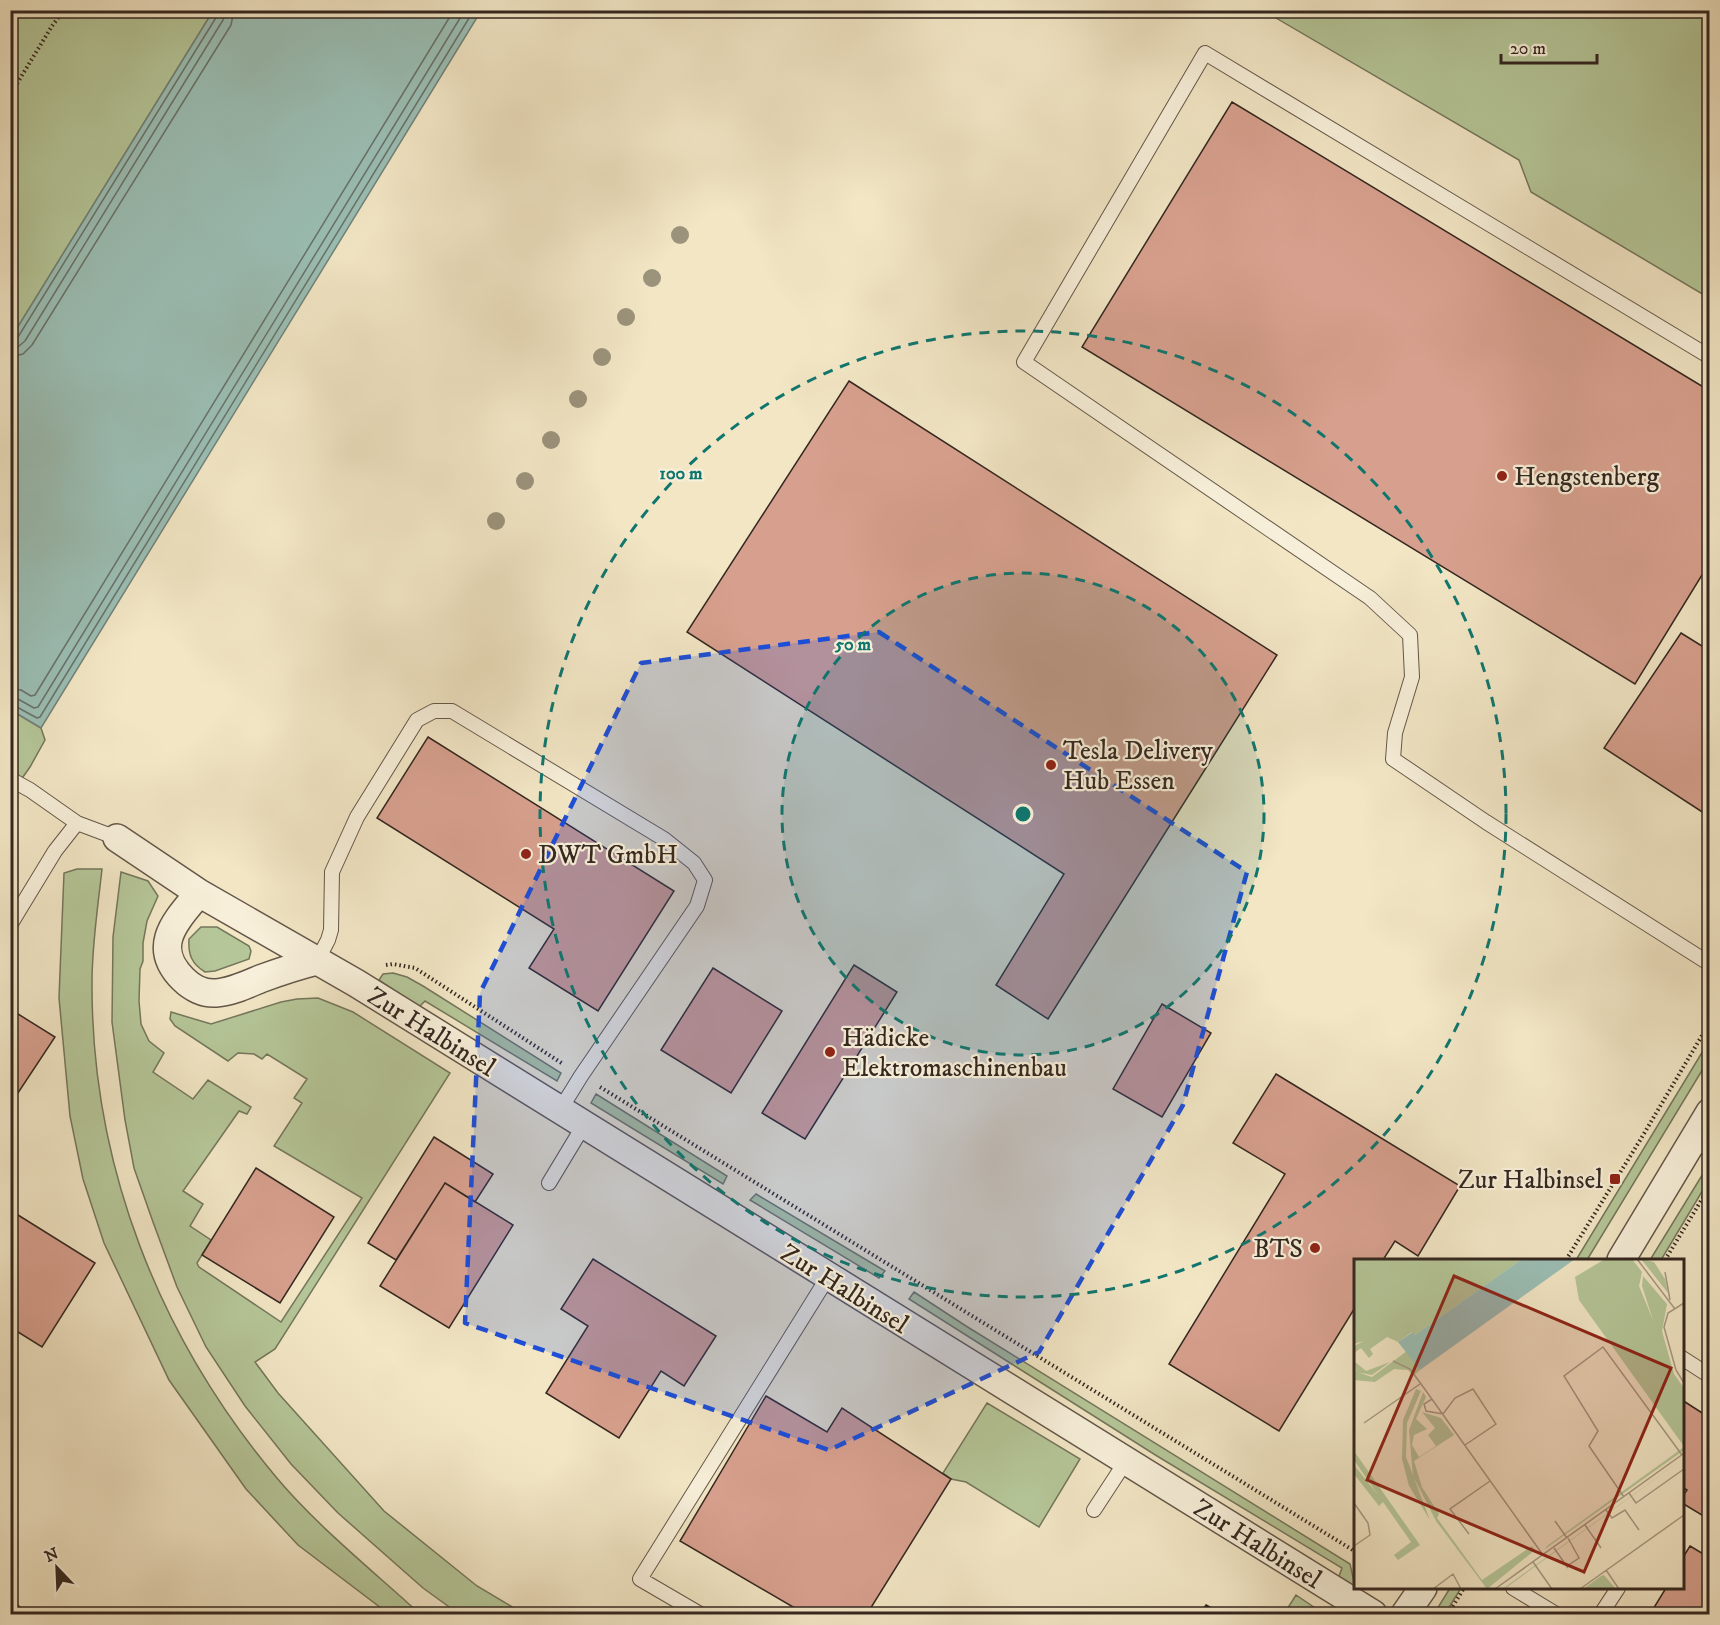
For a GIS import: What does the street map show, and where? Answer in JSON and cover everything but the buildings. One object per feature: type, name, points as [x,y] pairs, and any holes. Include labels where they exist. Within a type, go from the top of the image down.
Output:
[{"type":"street","name":"Zur Halbinsel","points":[[117,838],[199,893],[356,983],[1373,1614]]},
{"type":"street","points":[[199,893],[170,931],[166,951],[173,968],[184,981],[199,991],[215,993],[235,989],[294,966],[317,961]]},
{"type":"street","points":[[1622,1259],[1701,1145],[1710,1112]]},
{"type":"street","points":[[1405,1614],[1422,1589]]},
{"type":"lane","points":[[1710,357],[1205,53],[1024,362],[1370,597],[1410,635],[1412,677],[1395,733],[1393,759],[1496,828],[1710,964]]},
{"type":"lane","points":[[317,961],[331,930],[332,872],[357,817],[417,720],[434,711],[452,711],[664,839],[694,863],[705,880],[697,906],[560,1110]]},
{"type":"lane","points":[[10,779],[77,823],[117,838]]},
{"type":"lane","points":[[10,925],[55,851],[77,823]]},
{"type":"lane","points":[[549,1183],[584,1125]]},
{"type":"lane","points":[[700,1614],[640,1579],[828,1277]]},
{"type":"lane","points":[[1684,1359],[1710,1376]]},
{"type":"lane","points":[[1094,1510],[1126,1461]]},
{"type":"lane","points":[[1516,1589],[1556,1614]]},
{"type":"lane","points":[[1601,1614],[1617,1589]]},
{"type":"path","points":[[10,95],[64,10]]},
{"type":"path","points":[[383,966],[393,964],[415,969],[581,1076],[839,1232],[1354,1550]]},
{"type":"path","points":[[1567,1259],[1710,1022]]},
{"type":"path","points":[[1666,1259],[1710,1186]]},
{"type":"path","points":[[1448,1614],[1463,1589]]},
{"type":"highlighted area","points":[[879,632],[1247,872],[1183,1105],[1039,1352],[829,1450],[465,1323],[480,993],[641,663]]},
{"type":"green space","points":[[10,11],[213,11],[11,338]]},
{"type":"green space","points":[[1264,11],[1709,11],[1709,298],[1531,192],[1519,160]]},
{"type":"green space","points":[[11,710],[41,728],[45,740],[11,794]]},
{"type":"green space","points":[[77,869],[102,869],[92,982],[95,1050],[104,1117],[119,1182],[140,1246],[166,1307],[198,1366],[234,1423],[276,1477],[327,1531],[420,1614],[389,1614],[298,1545],[246,1489],[169,1380],[104,1243],[83,1179],[70,1116],[59,998],[64,873]]},
{"type":"green space","points":[[121,872],[148,881],[158,896],[147,921],[143,943],[139,1001],[141,1024],[149,1041],[164,1053],[153,1072],[193,1099],[208,1080],[251,1107],[247,1114],[239,1111],[183,1191],[203,1204],[190,1226],[211,1240],[197,1263],[199,1267],[281,1322],[362,1198],[274,1146],[302,1103],[294,1098],[307,1079],[267,1054],[262,1059],[254,1054],[238,1053],[228,1061],[175,1026],[170,1019],[171,1012],[211,1024],[281,1002],[318,998],[353,1012],[450,1073],[275,1349],[255,1362],[278,1393],[384,1511],[477,1586],[524,1614],[459,1614],[423,1588],[338,1513],[291,1464],[245,1406],[206,1347],[177,1287],[153,1222],[134,1168],[125,1120],[112,1022],[113,937]]},
{"type":"green space","points":[[201,927],[217,927],[249,946],[251,951],[249,959],[215,971],[205,972],[194,962],[189,950],[189,939]]},
{"type":"green space","points":[[393,973],[407,977],[423,986],[561,1073],[557,1081],[425,1001],[419,1007],[379,980],[383,974]]},
{"type":"green space","points":[[1709,1041],[1709,1059],[1588,1259],[1577,1259]]},
{"type":"green space","points":[[596,1094],[727,1176],[723,1184],[591,1103]]},
{"type":"green space","points":[[1709,1164],[1709,1180],[1662,1259],[1651,1259]]},
{"type":"green space","points":[[756,1194],[885,1271],[879,1278],[750,1200]]},
{"type":"green space","points":[[914,1292],[1350,1564],[1354,1586],[1338,1579],[1342,1568],[1157,1456],[909,1299]]},
{"type":"green space","points":[[987,1403],[1080,1459],[1039,1527],[966,1482],[951,1479],[943,1473]]},
{"type":"green space","points":[[1449,1589],[1460,1589],[1445,1614],[1434,1614]]},
{"type":"green space","points":[[1296,1595],[1324,1614],[1284,1614]]},
{"type":"green space","points":[[11,1600],[30,1614],[11,1614]]},
{"type":"water","points":[[213,11],[481,11],[41,728],[11,710],[11,338]]},
{"type":"place","name":"Hengstenberg","points":[[1502,476]]},
{"type":"place","name":"Tesla Delivery Hub Essen","points":[[1051,765]]},
{"type":"place","name":"DWT GmbH","points":[[526,854]]},
{"type":"place","name":"Hädicke Elektromaschinenbau","points":[[830,1052]]},
{"type":"place","name":"Zur Halbinsel","points":[[1615,1179]]},
{"type":"place","name":"BTS","points":[[1315,1248]]}]
